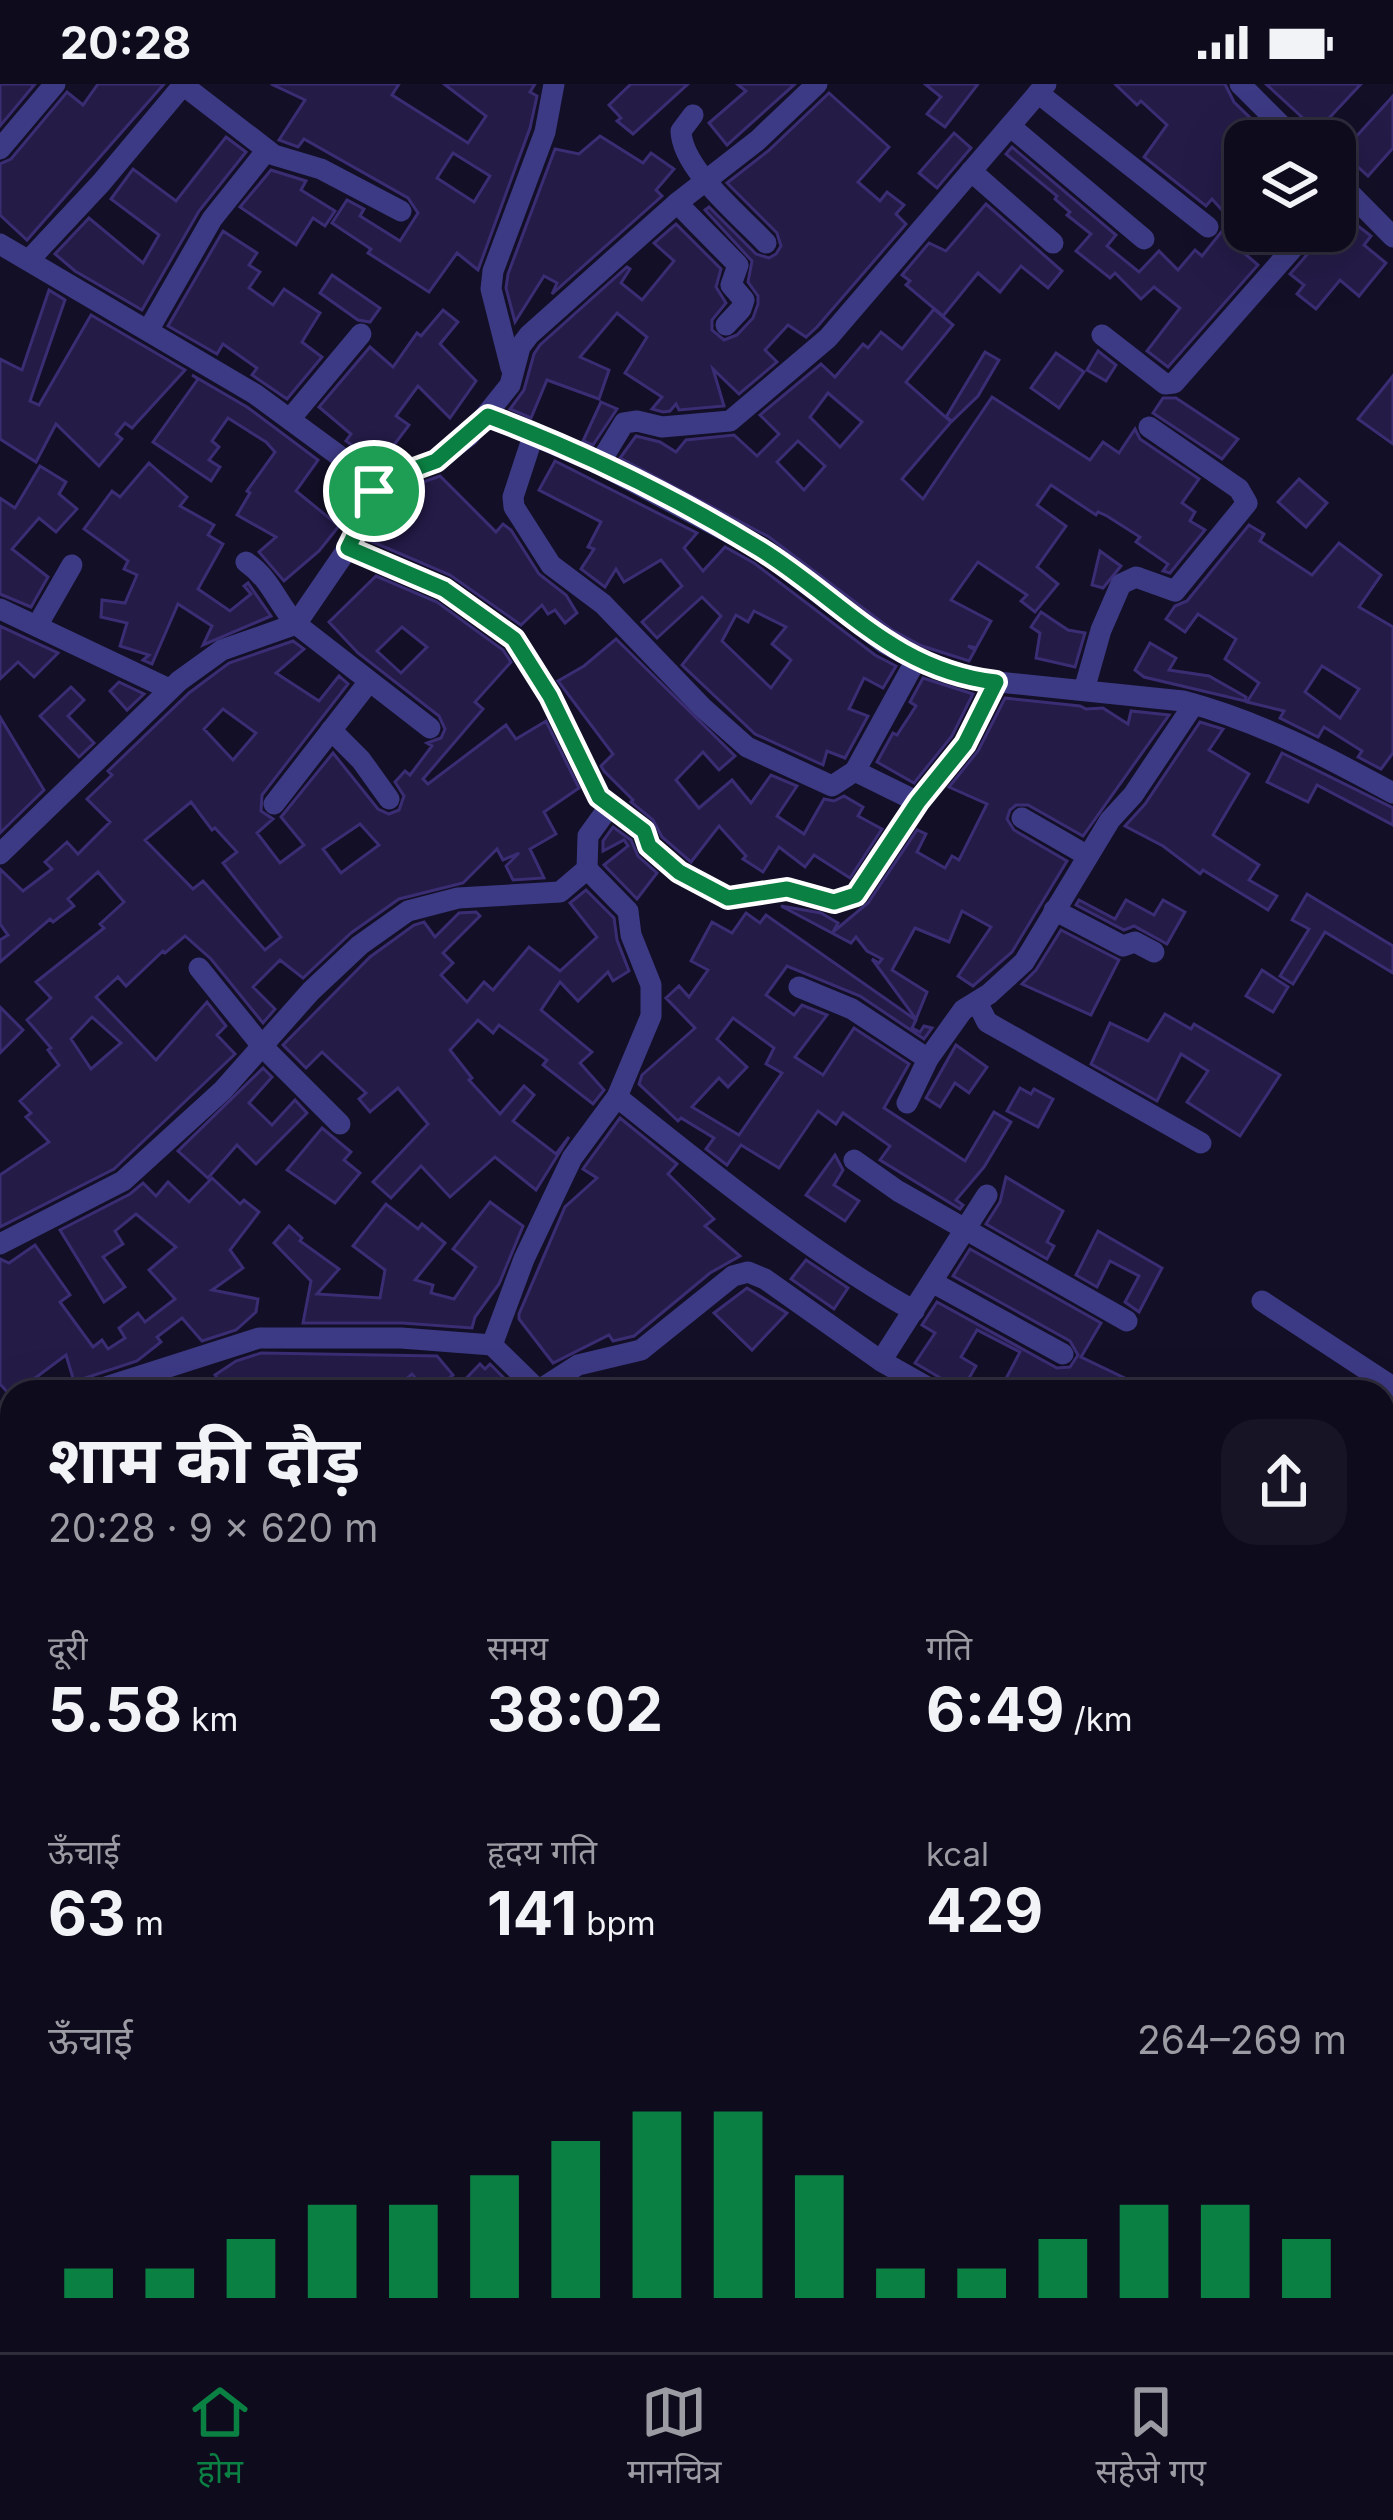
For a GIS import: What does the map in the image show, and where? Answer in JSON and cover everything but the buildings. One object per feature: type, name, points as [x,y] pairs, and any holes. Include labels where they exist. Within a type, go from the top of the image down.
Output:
[{"type":"street","points":[[0,149],[55,84]]},
{"type":"street","points":[[513,374],[491,289],[493,272],[532,171],[554,84]]},
{"type":"street","points":[[0,854],[169,689],[222,650],[296,624],[348,548],[374,491],[388,476],[436,461],[451,451],[488,416],[510,385],[520,346],[529,334],[677,203],[758,140],[817,84]]},
{"type":"street","points":[[1240,84],[1276,120]]},
{"type":"street","points":[[30,259],[183,85],[266,150],[289,162],[321,169],[401,211]]},
{"type":"street","points":[[599,464],[624,423],[630,421],[662,427],[730,421],[828,338],[1042,88],[1208,227]]},
{"type":"street","points":[[693,115],[681,140],[707,181],[766,243]]},
{"type":"street","points":[[1010,126],[1144,239]]},
{"type":"street","points":[[149,328],[212,219],[266,150]]},
{"type":"street","points":[[971,171],[1053,243]]},
{"type":"street","points":[[677,203],[738,265],[731,285],[744,300],[726,325]]},
{"type":"street","points":[[1356,205],[1393,237]]},
{"type":"street","points":[[0,244],[149,328],[290,419],[338,455],[374,491]]},
{"type":"street","points":[[1102,335],[1165,384],[1174,383],[1289,252]]},
{"type":"street","points":[[290,419],[361,334]]},
{"type":"street","points":[[488,416],[599,464],[762,550],[884,643],[916,660],[996,682],[1194,704],[1316,749],[1393,793]]},
{"type":"street","points":[[1084,690],[1101,630],[1121,584],[1136,577],[1175,591],[1247,503],[1239,489],[1149,427]]},
{"type":"street","points":[[534,433],[514,507],[551,565],[603,604],[747,747],[832,786],[855,771],[916,660]]},
{"type":"street","points":[[348,548],[444,589],[514,639],[535,669],[574,752],[609,808],[644,831],[649,846],[679,872],[728,898],[787,889],[834,902],[856,895],[918,802],[965,744],[996,682]]},
{"type":"street","points":[[246,562],[263,574],[296,624],[430,728]]},
{"type":"street","points":[[38,626],[72,565]]},
{"type":"street","points":[[0,609],[169,689]]},
{"type":"street","points":[[274,804],[368,683]]},
{"type":"street","points":[[907,1103],[928,1059],[963,1010],[1024,962],[1088,856],[1194,704]]},
{"type":"street","points":[[331,730],[361,760],[389,799]]},
{"type":"street","points":[[731,765],[747,747]]},
{"type":"street","points":[[855,771],[918,802]]},
{"type":"street","points":[[492,1345],[524,1259],[572,1159],[617,1097],[651,1016],[651,985],[631,935],[628,911],[587,869],[588,836],[609,808]]},
{"type":"street","points":[[1022,818],[1088,856]]},
{"type":"street","points":[[0,1244],[123,1180],[223,1090],[360,945],[408,911],[458,898],[560,892],[587,869]]},
{"type":"street","points":[[1054,910],[1118,944],[1135,942],[1154,952]]},
{"type":"street","points":[[199,968],[262,1046],[340,1124]]},
{"type":"street","points":[[799,987],[852,1009],[928,1059]]},
{"type":"street","points":[[976,1002],[987,1022],[1201,1143]]},
{"type":"street","points":[[617,1097],[721,1180],[863,1282],[914,1311]]},
{"type":"street","points":[[854,1160],[965,1230],[1127,1321]]},
{"type":"street","points":[[881,1360],[987,1195]]},
{"type":"street","points":[[555,1380],[578,1365],[641,1350],[733,1276],[748,1272],[915,1380]]},
{"type":"street","points":[[932,1282],[1063,1354]]},
{"type":"street","points":[[1262,1301],[1381,1380]]},
{"type":"street","points":[[128,1380],[282,1336],[492,1345],[527,1380]]},
{"type":"route","points":[[488,416],[599,464],[762,550],[902,653],[956,674],[996,682],[965,744],[918,802],[856,895],[834,902],[787,889],[728,898],[679,872],[649,846],[644,831],[599,797],[550,696],[514,639],[444,589],[348,548],[374,491],[388,476],[436,461],[488,416]]}]
